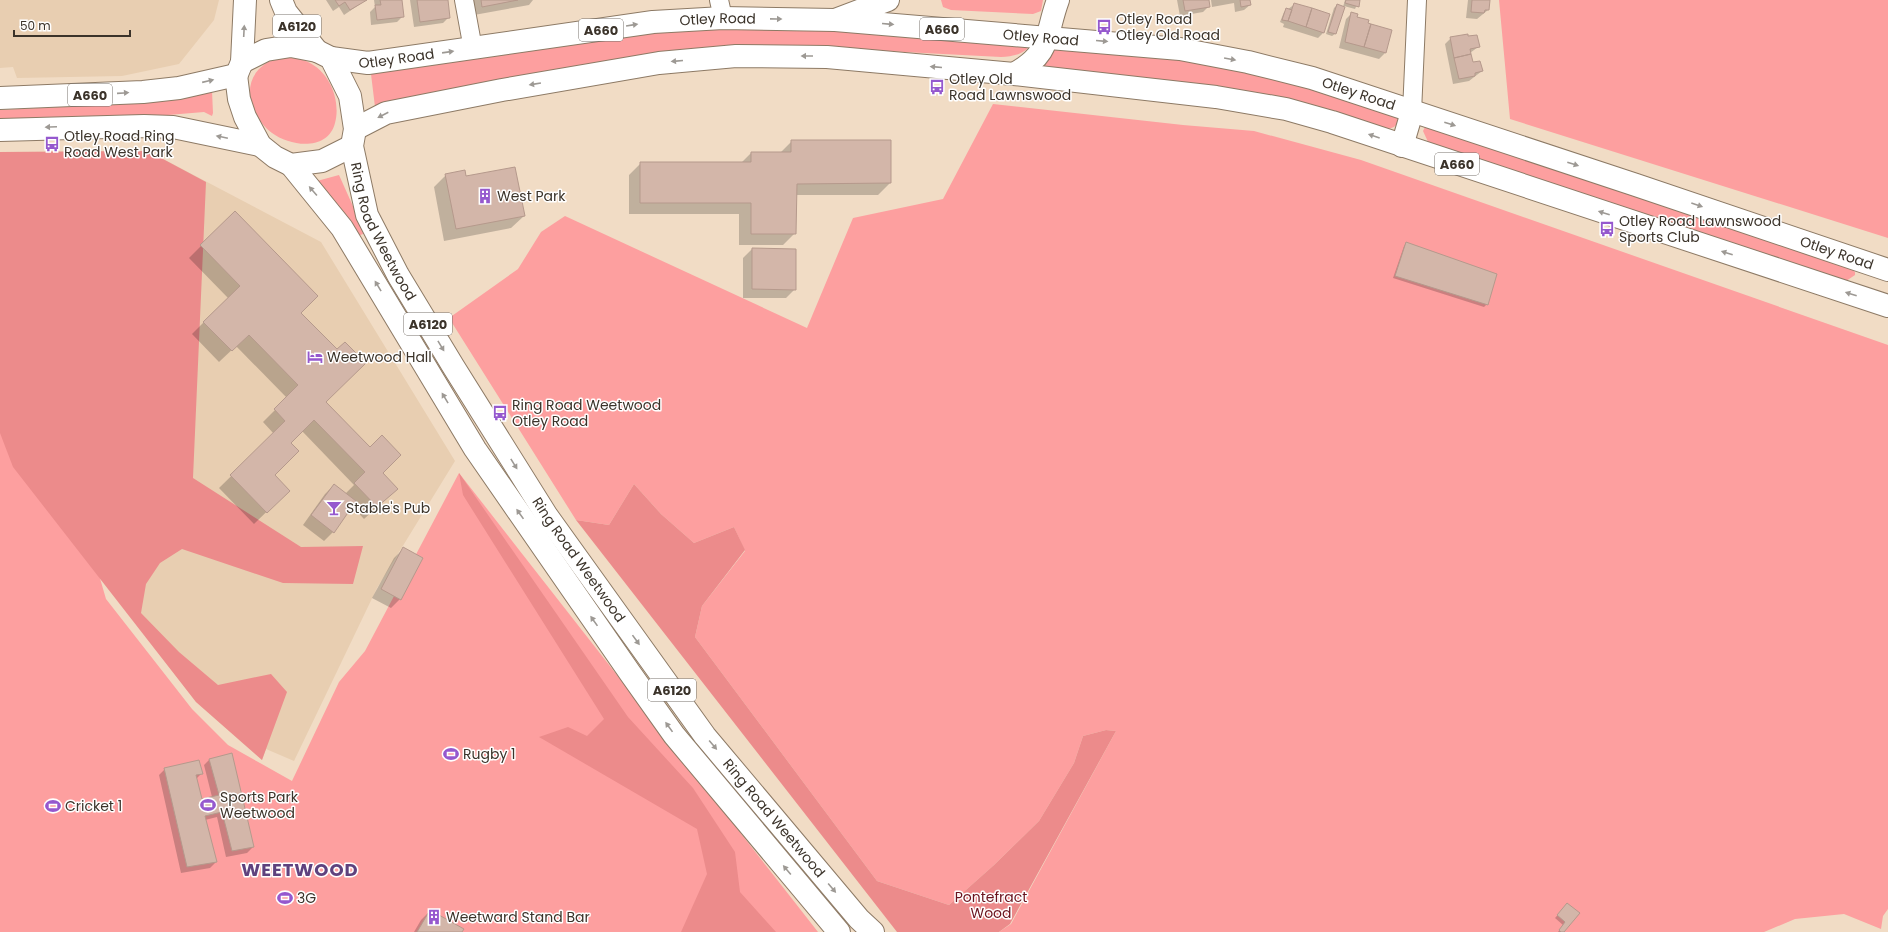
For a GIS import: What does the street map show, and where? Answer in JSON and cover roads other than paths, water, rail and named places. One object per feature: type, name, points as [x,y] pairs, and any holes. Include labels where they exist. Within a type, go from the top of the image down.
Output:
[{"type":"main road","name":"A6120","points":[[245,0],[239,69],[239,99],[245,117],[260,145],[291,166]]},
{"type":"main road","name":"A6120","points":[[281,0],[286,12],[324,54],[350,96],[353,138]]},
{"type":"main road","points":[[835,20],[888,0]]},
{"type":"main road","points":[[1014,74],[1035,59],[1049,37],[1055,4]]},
{"type":"main road","name":"Otley Road","points":[[324,54],[368,63],[653,22],[721,9],[1180,49],[1248,62],[1312,78],[1629,182],[1888,270]]},
{"type":"main road","name":"A6120","points":[[239,69],[266,50],[291,46],[324,54]]},
{"type":"main road","name":"A660","points":[[353,138],[386,113],[487,92],[660,63],[736,56],[826,57],[1014,74],[1216,97],[1286,109],[1332,122],[1888,306]]},
{"type":"main road","name":"A660","points":[[0,98],[150,91],[179,88],[239,69]]},
{"type":"main road","points":[[1402,146],[1412,112]]},
{"type":"main road","name":"A660","points":[[0,130],[159,126],[173,127],[260,145]]},
{"type":"main road","points":[[291,166],[322,161],[353,138]]},
{"type":"main road","name":"Ring Road Weetwood","points":[[353,138],[367,215],[398,275],[547,516],[705,736],[859,919],[873,932]]},
{"type":"main road","name":"Ring Road Weetwood","points":[[291,166],[342,228],[475,449],[674,735],[840,932]]},
{"type":"street","points":[[464,0],[473,49]]},
{"type":"street","points":[[1412,112],[1417,0]]},
{"type":"place","name":"Otley Road Otley Old Road","points":[[1104,27]]},
{"type":"place","name":"Otley Old Road Lawnswood","points":[[937,87]]},
{"type":"place","name":"Otley Road Ring Road West Park","points":[[52,144]]},
{"type":"place","name":"West Park","points":[[485,196]]},
{"type":"place","name":"Otley Road Lawnswood Sports Club","points":[[1607,229]]},
{"type":"place","name":"Weetwood Hall","points":[[315,357]]},
{"type":"place","name":"Ring Road Weetwood Otley Road","points":[[500,413]]},
{"type":"place","name":"Stable's Pub","points":[[334,508]]},
{"type":"place","name":"Rugby 1","points":[[451,754]]},
{"type":"place","name":"Sports Park Weetwood","points":[[208,805]]},
{"type":"place","name":"Cricket 1","points":[[53,806]]},
{"type":"place","name":"3G","points":[[285,898]]},
{"type":"place","name":"Weetward Stand Bar","points":[[434,917]]},
{"type":"district","name":"WEETWOOD","points":[[300,869]]},
{"type":"park label","name":"Pontefract Wood","points":[[991,906]]}]
